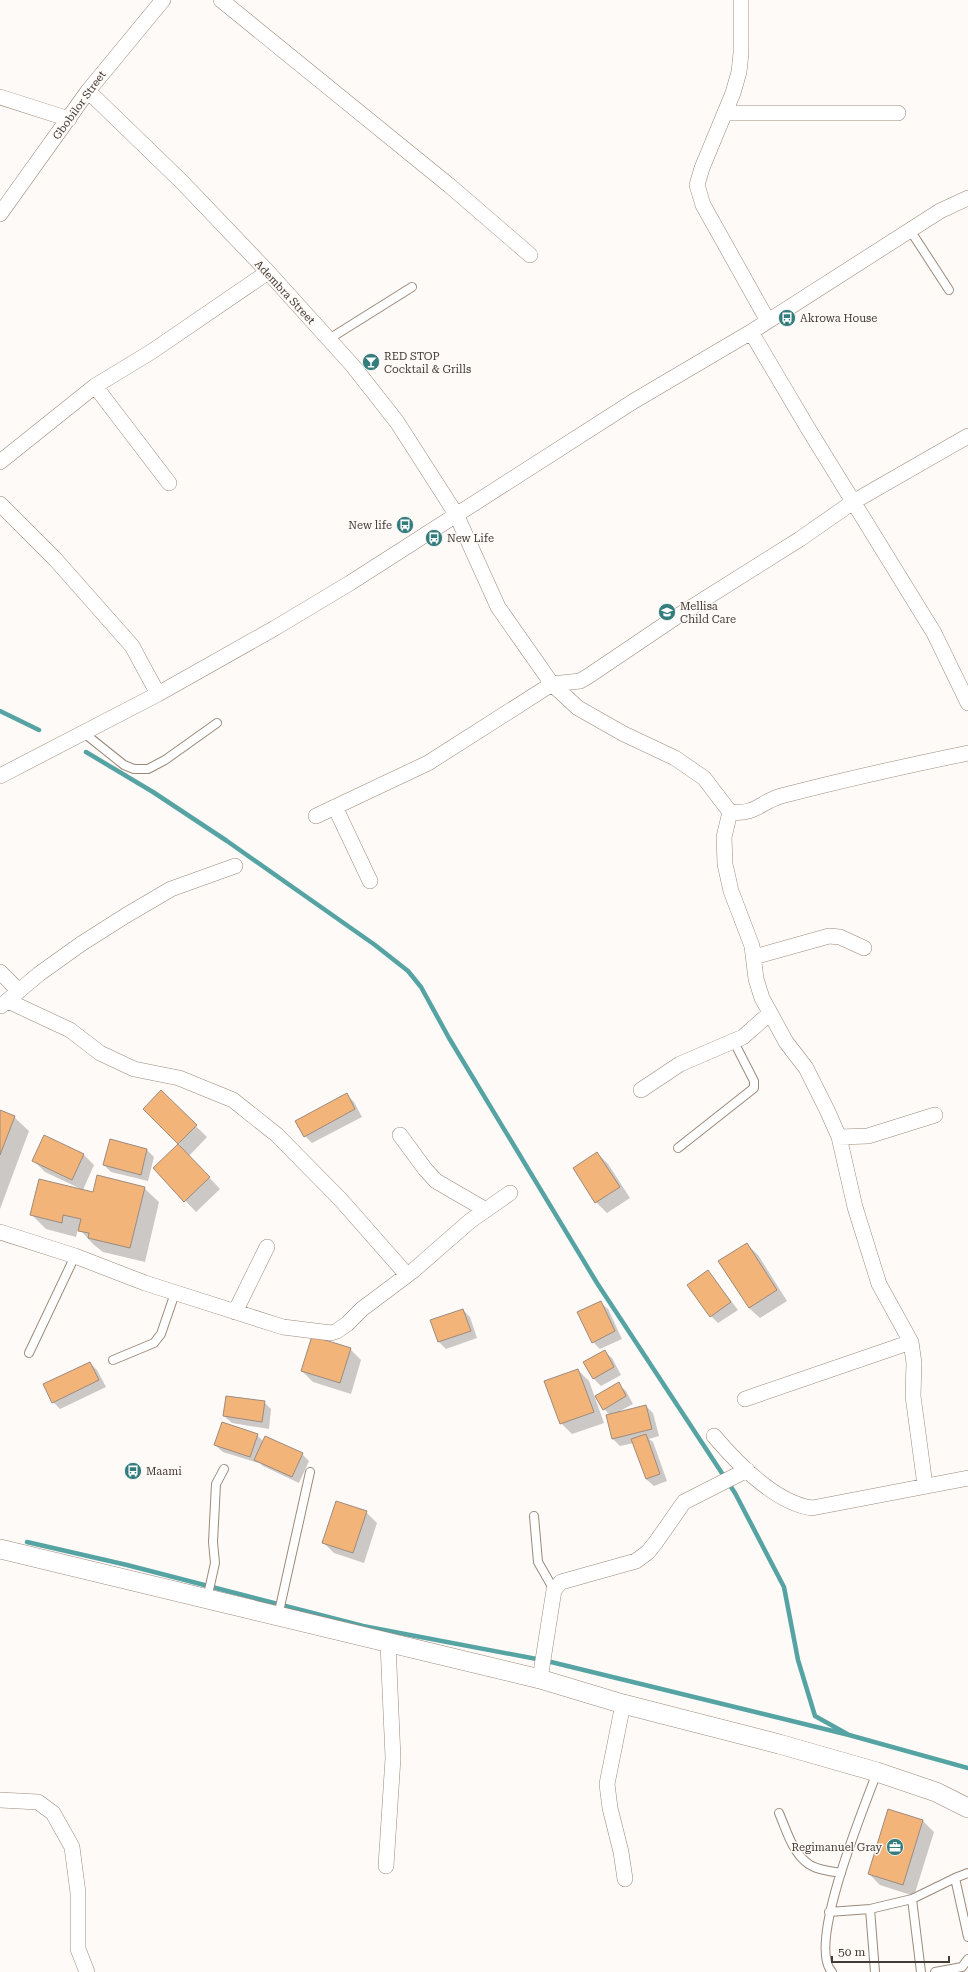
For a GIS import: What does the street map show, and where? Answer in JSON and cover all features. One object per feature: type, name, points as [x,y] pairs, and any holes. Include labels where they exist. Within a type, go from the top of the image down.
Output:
[{"type":"street","points":[[221,0],[450,186],[530,256]]},
{"type":"street","points":[[741,0],[741,53],[739,72],[725,113],[702,168],[697,185],[703,205],[768,321]]},
{"type":"street","name":"Gbobilor Street","points":[[0,214],[88,91],[157,2]]},
{"type":"street","name":"Adembra Street","points":[[88,91],[181,181],[268,272],[353,366],[397,422],[456,514],[498,607],[552,684],[578,708],[624,734],[675,758],[704,778],[730,812]]},
{"type":"street","points":[[0,97],[69,119]]},
{"type":"street","points":[[725,113],[898,113]]},
{"type":"street","points":[[0,776],[158,694],[275,628],[350,583],[634,401],[751,332],[940,211],[968,198]]},
{"type":"street","points":[[0,462],[95,386],[151,352],[268,272]]},
{"type":"street","points":[[751,332],[934,633],[968,701]]},
{"type":"street","points":[[95,386],[169,483]]},
{"type":"street","points":[[316,816],[428,763],[552,684],[580,681],[587,677],[676,617],[800,539],[853,502],[968,436]]},
{"type":"street","points":[[0,504],[5,511],[55,559],[132,646],[158,694]]},
{"type":"street","points":[[926,1485],[913,1396],[914,1358],[911,1342],[879,1284],[867,1250],[854,1206],[839,1138],[806,1068],[786,1042],[770,1014],[756,979],[754,957],[748,933],[730,891],[725,864],[724,837],[730,812],[743,813],[756,809],[773,798],[876,772],[968,753]]},
{"type":"street","points":[[335,807],[370,881]]},
{"type":"street","points":[[235,866],[170,889],[81,944],[39,974],[4,1004],[70,1030],[100,1053],[134,1069],[179,1078],[233,1100],[277,1135],[340,1200],[407,1275]]},
{"type":"street","points":[[754,957],[829,936],[840,937],[864,948]]},
{"type":"street","points":[[0,972],[19,991]]},
{"type":"street","points":[[641,1090],[680,1064],[734,1042],[770,1014]]},
{"type":"street","points":[[839,1138],[868,1136],[935,1115]]},
{"type":"street","points":[[400,1135],[425,1169],[436,1181],[486,1210]]},
{"type":"street","points":[[0,1232],[75,1256],[145,1283],[283,1327],[331,1333],[347,1324],[362,1309],[407,1275],[470,1221],[510,1193]]},
{"type":"street","points":[[235,1312],[267,1247]]},
{"type":"street","points":[[745,1399],[911,1342]]},
{"type":"street","points":[[714,1436],[737,1463],[741,1474],[799,1506],[812,1508],[968,1478]]},
{"type":"street","points":[[541,1667],[554,1590],[561,1582],[636,1561],[648,1552],[684,1502],[741,1474]]},
{"type":"street","points":[[0,1549],[388,1644],[541,1667],[623,1704],[779,1744],[877,1772],[936,1792],[968,1808]]},
{"type":"street","points":[[386,1866],[393,1758],[388,1644]]},
{"type":"street","points":[[623,1704],[607,1784],[610,1808],[621,1852],[625,1879]]},
{"type":"street","points":[[0,1800],[38,1802],[53,1813],[72,1847],[78,1893],[78,1949],[87,1972]]},
{"type":"lane","points":[[910,230],[949,290]]},
{"type":"lane","points":[[329,339],[412,287]]},
{"type":"lane","points":[[84,733],[124,765],[134,769],[148,769],[165,760],[217,723]]},
{"type":"lane","points":[[678,1148],[754,1088],[754,1081],[734,1042]]},
{"type":"lane","points":[[29,1353],[75,1256]]},
{"type":"lane","points":[[113,1360],[158,1340],[175,1293]]},
{"type":"lane","points":[[208,1599],[215,1563],[213,1542],[216,1484],[224,1469]]},
{"type":"lane","points":[[278,1616],[310,1472]]},
{"type":"lane","points":[[534,1516],[538,1562],[554,1590]]},
{"type":"lane","points":[[832,1972],[828,1968],[825,1943],[829,1912],[877,1772]]},
{"type":"lane","points":[[779,1813],[794,1847],[806,1862],[820,1869],[841,1874]]},
{"type":"lane","points":[[829,1912],[870,1909],[912,1899],[968,1873]]},
{"type":"lane","points":[[955,1878],[968,1937]]},
{"type":"lane","points":[[912,1899],[921,1972]]},
{"type":"lane","points":[[870,1909],[875,1972]]},
{"type":"lane","points":[[935,1972],[962,1968],[968,1959]]},
{"type":"building","points":[[161,1090],[197,1125],[178,1144],[143,1109]]},
{"type":"building","points":[[347,1093],[355,1109],[304,1137],[295,1121]]},
{"type":"building","points":[[0,1110],[15,1116],[0,1155]]},
{"type":"building","points":[[44,1135],[84,1154],[72,1180],[32,1161]]},
{"type":"building","points":[[110,1139],[147,1149],[141,1175],[103,1165]]},
{"type":"building","points":[[178,1144],[210,1177],[184,1202],[153,1168]]},
{"type":"building","points":[[597,1152],[620,1187],[595,1203],[573,1168]]},
{"type":"building","points":[[97,1175],[145,1187],[130,1248],[88,1238],[89,1233],[78,1231],[81,1219],[63,1215],[62,1223],[30,1215],[39,1179],[93,1192]]},
{"type":"building","points":[[747,1243],[777,1290],[749,1308],[718,1261]]},
{"type":"building","points":[[708,1270],[731,1302],[710,1317],[687,1285]]},
{"type":"building","points":[[601,1301],[615,1331],[592,1343],[577,1312]]},
{"type":"building","points":[[463,1309],[471,1331],[438,1342],[430,1320]]},
{"type":"building","points":[[312,1336],[351,1348],[340,1383],[301,1371]]},
{"type":"building","points":[[605,1350],[614,1367],[593,1379],[583,1362]]},
{"type":"building","points":[[90,1362],[99,1380],[52,1403],[43,1384]]},
{"type":"building","points":[[578,1369],[594,1412],[560,1424],[544,1381]]},
{"type":"building","points":[[619,1382],[626,1396],[603,1410],[595,1396]]},
{"type":"building","points":[[226,1396],[265,1401],[262,1422],[223,1416]]},
{"type":"building","points":[[646,1405],[652,1429],[612,1439],[606,1415]]},
{"type":"building","points":[[222,1422],[258,1434],[250,1457],[214,1445]]},
{"type":"building","points":[[646,1434],[660,1474],[646,1479],[631,1439]]},
{"type":"building","points":[[265,1436],[303,1453],[292,1477],[254,1460]]},
{"type":"building","points":[[336,1501],[367,1511],[353,1553],[322,1543]]},
{"type":"building","name":"Regimanuel Gray","points":[[888,1809],[923,1820],[903,1885],[868,1874]]},
{"type":"waterway","points":[[0,711],[39,730]]},
{"type":"waterway","points":[[86,752],[153,792],[227,841],[375,945],[408,971],[421,987],[449,1038],[597,1283],[735,1493],[784,1587],[798,1660],[815,1716],[849,1735]]},
{"type":"waterway","points":[[27,1542],[127,1565],[363,1626],[547,1661],[849,1735],[968,1768]]},
{"type":"place","name":"Akrowa House","points":[[787,318]]},
{"type":"place","name":"RED STOP Cocktail & Grills","points":[[371,362]]},
{"type":"place","name":"New life","points":[[405,525]]},
{"type":"place","name":"New Life","points":[[434,538]]},
{"type":"place","name":"Mellisa Child Care","points":[[667,612]]},
{"type":"place","name":"Maami","points":[[133,1471]]},
{"type":"place","name":"Regimanuel Gray","points":[[895,1847]]}]
